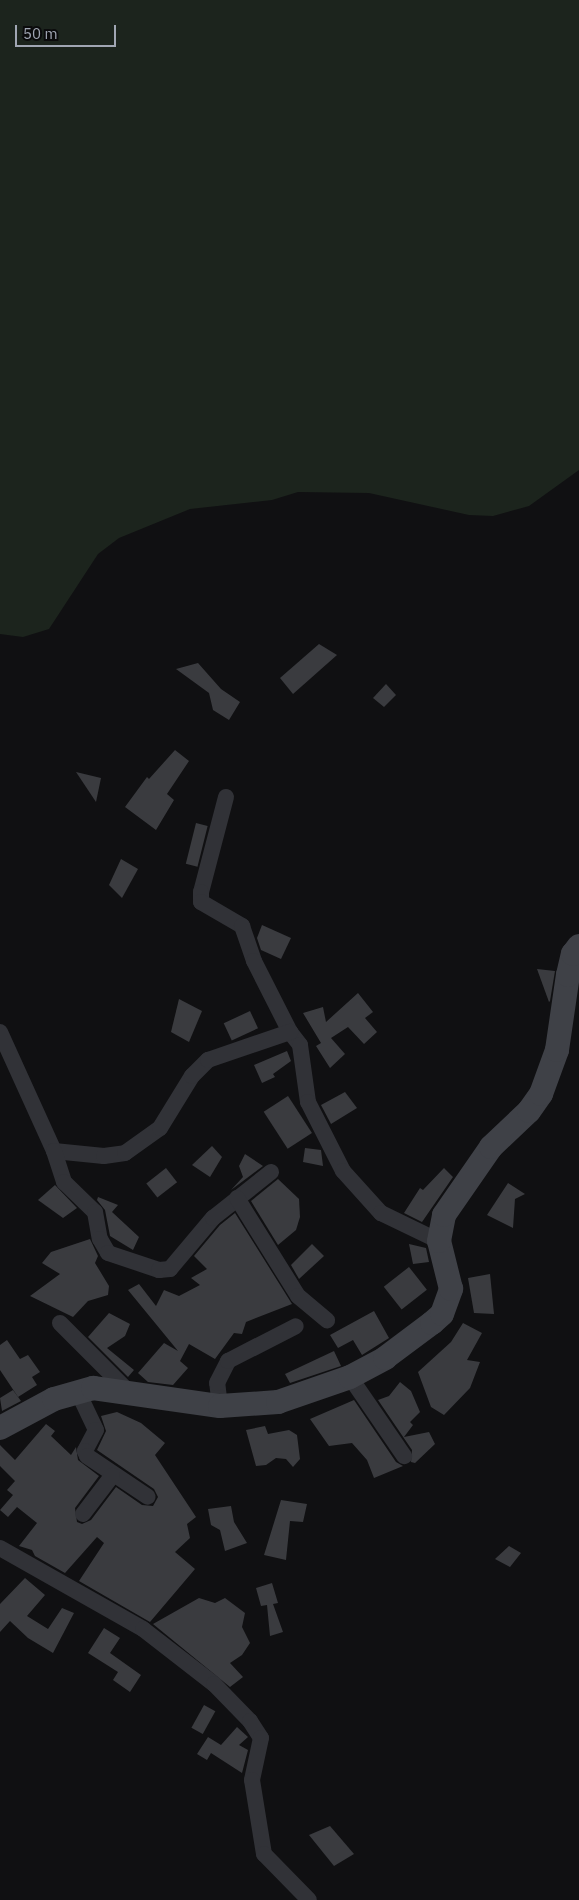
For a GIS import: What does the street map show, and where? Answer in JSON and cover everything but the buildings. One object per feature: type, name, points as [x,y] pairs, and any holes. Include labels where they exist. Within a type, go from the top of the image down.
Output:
[{"type":"street","points":[[226,797],[200,900],[205,906],[242,926],[254,961],[290,1032],[300,1045],[308,1102],[344,1170],[380,1213],[439,1241]]},
{"type":"street","points":[[0,1428],[54,1399],[77,1390],[105,1388],[158,1399],[220,1406],[278,1402],[350,1377],[413,1339],[442,1314],[448,1301],[451,1280],[439,1241],[444,1215],[491,1147],[530,1111],[541,1094],[557,1050],[568,975],[573,954],[579,946]]},
{"type":"street","points":[[0,1032],[54,1150],[64,1182],[95,1212],[100,1239],[108,1253],[144,1267],[170,1269],[213,1218],[271,1172]]},
{"type":"street","points":[[54,1150],[104,1156],[125,1152],[160,1128],[192,1076],[208,1060],[290,1032]]},
{"type":"street","points":[[237,1198],[298,1296],[327,1320]]},
{"type":"street","points":[[60,1323],[129,1392]]},
{"type":"street","points":[[220,1406],[216,1383],[228,1361],[296,1326]]},
{"type":"street","points":[[350,1377],[404,1456]]},
{"type":"street","points":[[77,1390],[96,1430],[85,1454],[112,1476],[148,1497]]},
{"type":"street","points":[[83,1514],[112,1476]]},
{"type":"street","points":[[0,1548],[143,1629],[214,1684],[250,1721],[261,1738],[252,1780],[264,1854],[309,1900]]},
{"type":"shaded area","points":[[0,0],[579,0],[579,470],[529,506],[493,516],[469,515],[369,493],[298,492],[272,500],[190,509],[119,538],[98,554],[49,629],[23,637],[0,634]]}]
